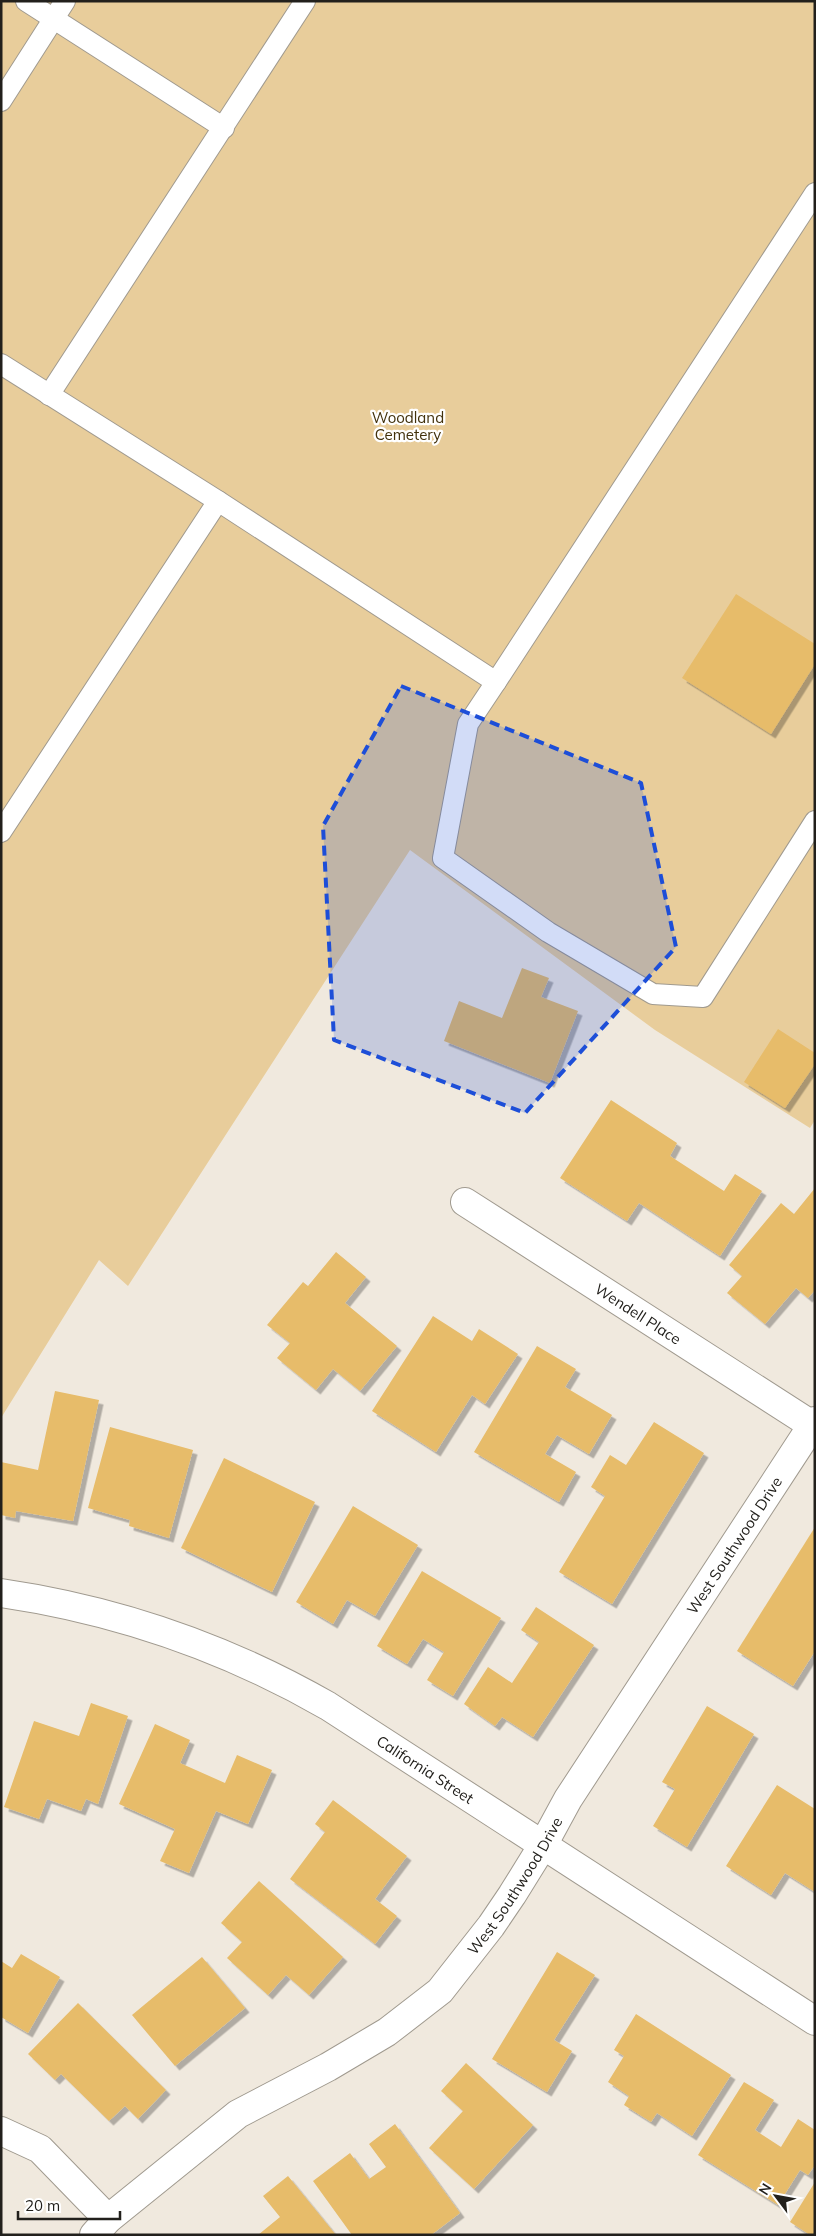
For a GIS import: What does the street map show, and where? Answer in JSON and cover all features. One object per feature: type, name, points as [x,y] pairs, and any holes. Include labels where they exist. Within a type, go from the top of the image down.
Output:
[{"type":"street","name":"Wendell Place","points":[[465,1202],[814,1424]]},
{"type":"street","name":"West Southwood Drive","points":[[101,2227],[238,2114],[328,2067],[387,2032],[440,1991],[490,1926],[543,1845],[568,1799],[814,1424]]},
{"type":"street","name":"California Street","points":[[1,1594],[57,1603],[128,1620],[176,1636],[285,1682],[328,1706],[815,2021]]},
{"type":"street","points":[[1,2131],[40,2149],[101,2227]]},
{"type":"lane","points":[[26,1],[224,128]]},
{"type":"lane","points":[[1,101],[65,1]]},
{"type":"lane","points":[[49,395],[305,1]]},
{"type":"lane","points":[[815,193],[468,724],[443,858],[548,932],[653,994],[703,997],[815,821]]},
{"type":"lane","points":[[1,364],[218,501],[496,682]]},
{"type":"lane","points":[[1,832],[218,501]]},
{"type":"highlighted area","points":[[401,686],[641,783],[676,947],[525,1113],[334,1040],[323,826]]},
{"type":"green space","name":"Woodland Cemetery","points":[[1,1],[815,1],[815,1120],[810,1128],[655,1030],[410,850],[128,1286],[99,1260],[1,1418]]},
{"type":"building","points":[[736,594],[815,644],[815,664],[771,734],[682,678]]},
{"type":"building","points":[[522,968],[549,978],[541,997],[578,1011],[550,1083],[444,1041],[459,1001],[502,1018]]},
{"type":"building","points":[[778,1029],[815,1053],[815,1064],[785,1108],[744,1082]]},
{"type":"building","points":[[611,1100],[677,1143],[670,1156],[724,1191],[735,1174],[762,1191],[720,1256],[639,1203],[627,1221],[560,1178]]},
{"type":"building","points":[[815,1188],[815,1290],[808,1298],[796,1288],[765,1324],[727,1293],[742,1276],[729,1265],[781,1203],[794,1214]]},
{"type":"building","points":[[336,1252],[366,1277],[345,1303],[397,1346],[360,1391],[333,1369],[316,1390],[277,1358],[290,1343],[267,1325],[303,1282],[308,1286]]},
{"type":"building","points":[[433,1316],[472,1341],[479,1329],[518,1354],[485,1404],[472,1395],[436,1452],[372,1411]]},
{"type":"building","points":[[537,1346],[576,1369],[565,1387],[612,1415],[589,1454],[557,1435],[545,1454],[576,1472],[559,1502],[474,1452]]},
{"type":"building","points":[[55,1391],[99,1400],[73,1521],[16,1511],[15,1518],[1,1515],[1,1462],[38,1470]]},
{"type":"building","points":[[654,1422],[704,1453],[612,1604],[559,1572],[605,1496],[591,1487],[610,1455],[626,1465]]},
{"type":"building","points":[[110,1427],[193,1450],[169,1538],[129,1526],[130,1520],[88,1508]]},
{"type":"building","points":[[224,1458],[315,1502],[272,1592],[181,1548]]},
{"type":"building","points":[[353,1506],[418,1545],[375,1616],[347,1600],[333,1624],[296,1602]]},
{"type":"building","points":[[815,1527],[815,1651],[793,1686],[737,1651]]},
{"type":"building","points":[[422,1571],[501,1618],[453,1696],[427,1680],[444,1652],[423,1639],[407,1664],[377,1646]]},
{"type":"building","points":[[536,1607],[594,1645],[533,1737],[502,1717],[495,1726],[464,1704],[488,1667],[512,1683],[539,1642],[521,1630]]},
{"type":"building","points":[[91,1703],[128,1716],[98,1804],[86,1799],[81,1811],[47,1799],[39,1819],[4,1807],[34,1721],[79,1736]]},
{"type":"building","points":[[707,1706],[754,1734],[687,1847],[653,1826],[675,1789],[662,1782]]},
{"type":"building","points":[[155,1724],[190,1740],[180,1763],[225,1783],[237,1755],[272,1770],[248,1824],[216,1811],[189,1873],[160,1861],[175,1829],[119,1804]]},
{"type":"building","points":[[777,1785],[815,1809],[815,1892],[785,1873],[771,1895],[726,1866]]},
{"type":"building","points":[[333,1800],[407,1856],[375,1899],[397,1916],[375,1944],[290,1879],[325,1832],[315,1824]]},
{"type":"building","points":[[259,1881],[343,1957],[309,1995],[286,1975],[268,1995],[227,1958],[242,1942],[221,1923]]},
{"type":"building","points":[[557,1952],[595,1975],[554,2040],[572,2051],[547,2092],[492,2059]]},
{"type":"building","points":[[21,1954],[60,1977],[28,2033],[1,2017],[1,1961],[12,1968]]},
{"type":"building","points":[[202,1957],[245,2008],[175,2066],[132,2015]]},
{"type":"building","points":[[78,2003],[166,2090],[138,2119],[125,2106],[109,2121],[61,2074],[55,2080],[28,2054]]},
{"type":"building","points":[[636,2014],[731,2075],[692,2136],[657,2113],[651,2122],[624,2105],[629,2096],[608,2082],[624,2056],[614,2050]]},
{"type":"building","points":[[466,2063],[533,2125],[474,2189],[429,2148],[463,2111],[441,2091]]},
{"type":"building","points":[[744,2082],[774,2100],[755,2130],[781,2147],[798,2119],[815,2130],[815,2165],[808,2175],[800,2170],[778,2205],[698,2155]]},
{"type":"building","points":[[395,2124],[460,2213],[431,2235],[352,2235],[313,2181],[350,2153],[369,2179],[386,2167],[369,2144]]},
{"type":"building","points":[[288,2176],[336,2235],[258,2235],[280,2217],[263,2196]]},
{"type":"building","points":[[815,2182],[815,2235],[810,2235],[790,2222]]}]
